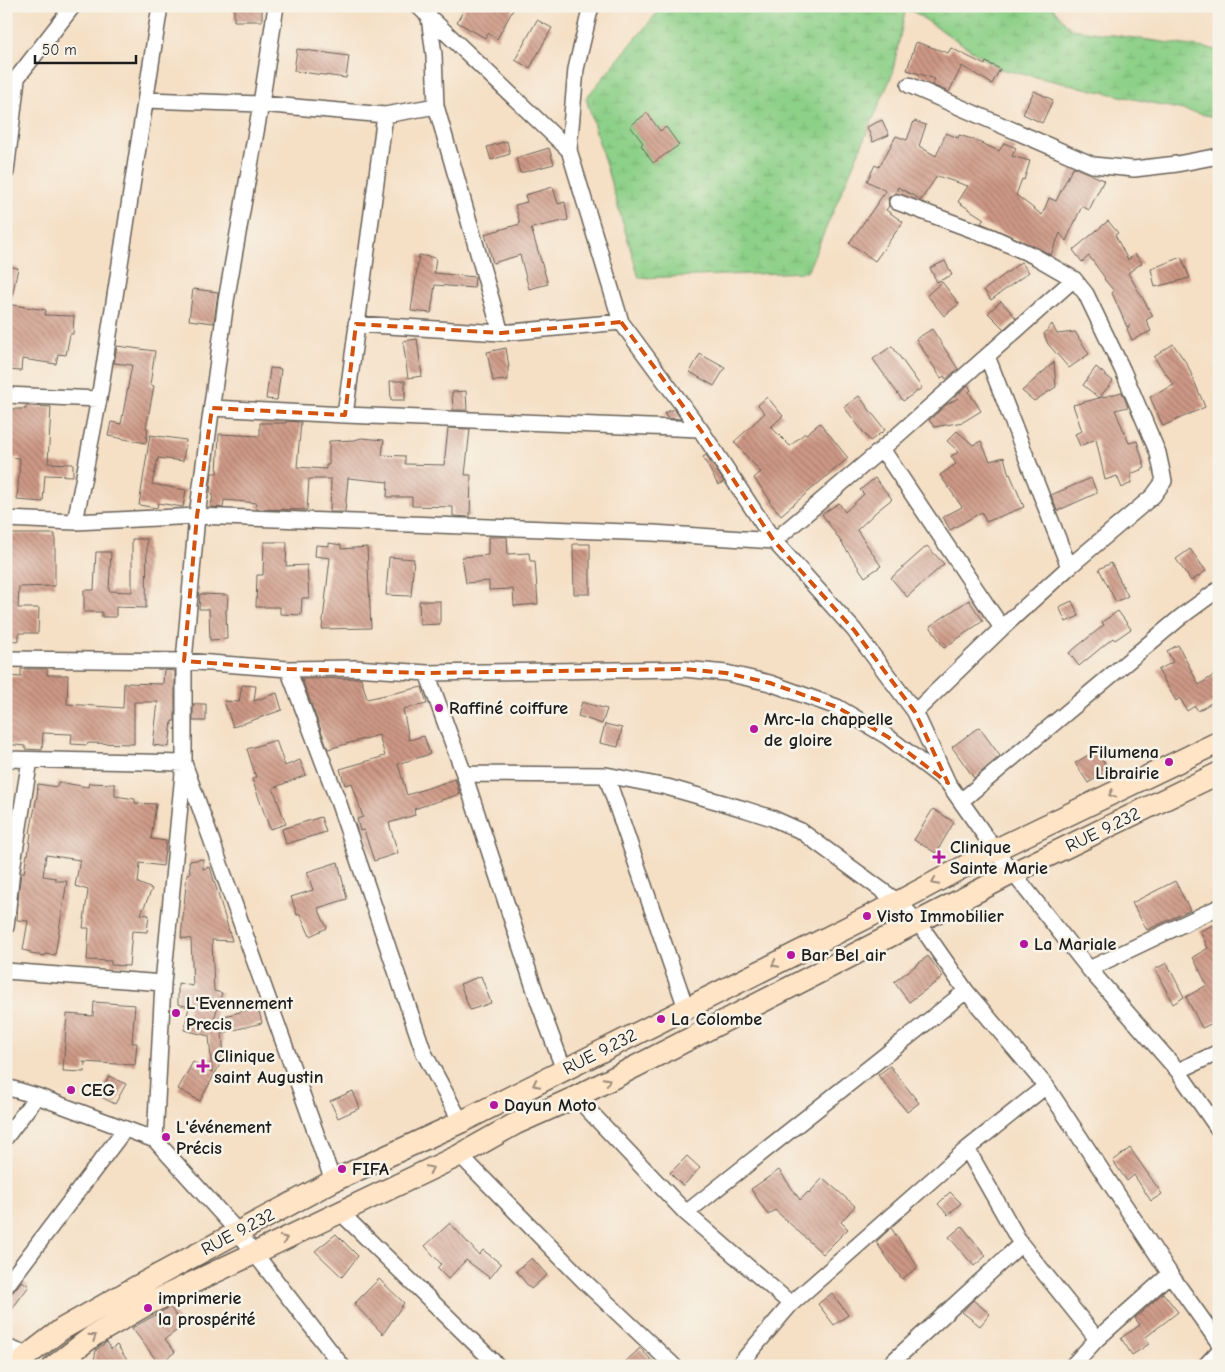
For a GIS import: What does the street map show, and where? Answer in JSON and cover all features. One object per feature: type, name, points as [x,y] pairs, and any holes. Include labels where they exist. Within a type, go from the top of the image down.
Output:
[{"type":"street","points":[[6,92],[73,6]]},
{"type":"street","points":[[76,522],[99,399],[160,6]]},
{"type":"street","points":[[155,1140],[164,982],[184,763],[184,661],[197,516],[226,301],[261,104],[276,6]]},
{"type":"street","points":[[418,6],[569,150]]},
{"type":"street","points":[[591,6],[576,69],[569,150],[621,322],[700,429],[774,541],[854,630],[915,712],[948,782],[995,850],[1089,969],[1178,1072],[1219,1130]]},
{"type":"street","points":[[429,17],[434,55],[436,106],[501,333]]},
{"type":"street","points":[[6,172],[17,77]]},
{"type":"street","points":[[909,85],[1093,165],[1134,169],[1177,164],[1219,156]]},
{"type":"street","points":[[146,100],[261,104],[384,115],[436,106]]},
{"type":"street","points":[[345,415],[384,115]]},
{"type":"street","points":[[897,202],[992,237],[1034,256],[1074,279],[1086,294],[1119,363],[1158,453],[1164,481],[1153,496],[1069,567],[1002,628],[915,712]]},
{"type":"street","points":[[6,518],[76,522],[197,516],[653,533],[774,541],[882,450],[1074,279]]},
{"type":"street","points":[[356,324],[501,333],[621,322]]},
{"type":"street","points":[[987,356],[1069,567]]},
{"type":"street","points":[[6,395],[99,399]]},
{"type":"street","points":[[212,408],[700,429]]},
{"type":"street","points":[[882,450],[1002,628]]},
{"type":"street","points":[[961,800],[1182,616],[1219,589]]},
{"type":"street","points":[[6,659],[184,661],[288,669],[355,668],[427,673],[684,670],[726,673],[761,681],[837,707],[888,737],[948,782]]},
{"type":"street","points":[[288,669],[338,801],[424,1053],[461,1122]]},
{"type":"street","points":[[427,673],[464,774],[539,1003],[564,1070]]},
{"type":"street","name":"RUE 9.232","points":[[24,1361],[62,1329],[333,1181],[461,1122],[898,902],[995,850],[1219,742]]},
{"type":"street","points":[[6,759],[184,763]]},
{"type":"street","points":[[6,927],[9,869],[30,760]]},
{"type":"street","points":[[184,763],[333,1181]]},
{"type":"street","name":"RUE 9.232","points":[[54,1366],[93,1336],[146,1305],[460,1155],[516,1124],[576,1097],[1014,873],[1219,773]]},
{"type":"street","points":[[464,774],[606,776],[667,787],[772,818],[801,832],[898,902],[918,922],[966,991],[1046,1086],[1170,1274],[1219,1343]]},
{"type":"street","points":[[606,776],[686,1008]]},
{"type":"street","points":[[1089,969],[1219,907]]},
{"type":"street","points":[[6,971],[164,982]]},
{"type":"street","points":[[686,1213],[966,991]]},
{"type":"street","points":[[1178,1072],[1219,1052]]},
{"type":"street","points":[[738,1366],[791,1304],[967,1148],[1046,1086]]},
{"type":"street","points":[[6,1087],[38,1096],[155,1140],[238,1232],[342,1366]]},
{"type":"street","points":[[6,1137],[38,1096]]},
{"type":"street","points":[[576,1097],[686,1213],[791,1304]]},
{"type":"street","points":[[6,1286],[125,1129]]},
{"type":"street","points":[[967,1148],[1021,1244],[1097,1339]]},
{"type":"street","points":[[460,1155],[584,1281],[674,1366]]},
{"type":"street","points":[[340,1212],[498,1366]]},
{"type":"street","points":[[888,1366],[1021,1244]]},
{"type":"street","points":[[1072,1366],[1097,1339],[1170,1274]]},
{"type":"street","points":[[6,1347],[24,1361]]},
{"type":"street","points":[[1205,1366],[1219,1351]]},
{"type":"highlighted area","points":[[621,322],[700,429],[774,541],[854,630],[915,712],[948,783],[888,737],[837,707],[770,683],[726,673],[684,669],[427,673],[288,669],[184,661],[197,516],[212,408],[345,415],[356,324],[501,333]]},
{"type":"green space","points":[[663,6],[1051,6],[1071,29],[1219,50],[1219,118],[1000,69],[906,7],[892,75],[807,272],[639,278],[586,98]]},
{"type":"building","points":[[234,6],[262,6],[262,21],[234,21]]},
{"type":"building","points":[[466,6],[515,6],[497,39],[488,33],[485,38],[457,22]]},
{"type":"building","points":[[537,20],[552,28],[530,68],[515,60]]},
{"type":"building","points":[[916,42],[948,53],[951,48],[985,65],[986,62],[1000,69],[992,84],[962,66],[949,92],[932,85],[935,79],[907,70]]},
{"type":"building","points":[[297,49],[349,56],[346,78],[294,71]]},
{"type":"building","points":[[1034,91],[1053,100],[1042,123],[1023,114]]},
{"type":"building","points":[[647,113],[660,131],[666,127],[679,145],[653,163],[641,145],[643,143],[630,126]]},
{"type":"building","points":[[882,120],[889,135],[873,142],[867,127]]},
{"type":"building","points":[[914,121],[926,125],[919,146],[936,156],[946,133],[958,138],[959,135],[972,139],[999,151],[1004,143],[1016,148],[1012,156],[1030,161],[1024,180],[1022,179],[1016,195],[1042,215],[1049,198],[1056,201],[1073,167],[1104,180],[1089,210],[1082,206],[1066,241],[1060,233],[1051,255],[981,223],[984,219],[958,202],[968,186],[937,176],[921,200],[898,187],[896,193],[888,198],[889,206],[886,210],[903,222],[875,261],[849,243],[886,191],[867,181],[875,165],[879,167],[896,136],[907,140]]},
{"type":"building","points":[[507,141],[510,154],[491,160],[487,147]]},
{"type":"building","points":[[549,148],[554,164],[520,173],[516,158]]},
{"type":"building","points":[[553,187],[558,204],[565,202],[568,220],[531,228],[548,284],[529,289],[520,255],[493,263],[485,234],[520,224],[515,205],[527,202],[525,195]]},
{"type":"building","points":[[1108,221],[1118,233],[1115,235],[1128,260],[1135,254],[1142,263],[1128,273],[1153,316],[1146,320],[1151,331],[1132,340],[1127,329],[1130,325],[1127,327],[1112,293],[1114,291],[1089,256],[1082,262],[1073,250]]},
{"type":"building","points":[[419,255],[436,258],[434,273],[475,277],[474,288],[435,285],[431,313],[411,311]]},
{"type":"building","points":[[1181,257],[1190,278],[1155,287],[1151,269]]},
{"type":"building","points":[[945,261],[952,275],[937,282],[930,268]]},
{"type":"building","points":[[1021,262],[1029,272],[991,300],[984,290]]},
{"type":"building","points":[[6,266],[18,268],[11,301],[6,300]]},
{"type":"building","points":[[942,282],[959,304],[944,316],[927,295]]},
{"type":"building","points":[[193,289],[218,292],[214,323],[189,320]]},
{"type":"building","points":[[1001,301],[1016,318],[1004,329],[988,313]]},
{"type":"building","points":[[6,304],[46,310],[45,315],[74,316],[73,334],[70,334],[66,355],[58,354],[56,364],[22,359],[21,371],[6,370]]},
{"type":"building","points":[[1052,324],[1057,334],[1075,332],[1089,354],[1069,368],[1048,344],[1044,334]]},
{"type":"building","points":[[932,329],[958,369],[946,379],[944,376],[941,378],[916,339]]},
{"type":"building","points":[[417,339],[422,376],[408,378],[403,341]]},
{"type":"building","points":[[1173,344],[1187,364],[1205,407],[1163,426],[1150,397],[1174,385],[1154,357]]},
{"type":"building","points":[[117,346],[155,351],[150,385],[154,386],[146,428],[148,428],[146,443],[108,436],[111,422],[121,424],[132,365],[114,363]]},
{"type":"building","points":[[892,346],[922,388],[903,401],[873,359]]},
{"type":"building","points":[[506,348],[509,367],[508,380],[493,381],[487,352]]},
{"type":"building","points":[[700,354],[725,368],[714,386],[690,372]]},
{"type":"building","points":[[1054,362],[1056,387],[1034,401],[1022,391]]},
{"type":"building","points":[[1096,367],[1113,381],[1099,398],[1083,385]]},
{"type":"building","points":[[270,368],[281,369],[277,400],[266,399]]},
{"type":"building","points":[[390,381],[405,381],[405,400],[391,400]]},
{"type":"building","points":[[968,385],[971,390],[969,392],[981,411],[963,422],[934,427],[929,420],[946,405],[958,398],[956,396]]},
{"type":"building","points":[[466,391],[467,410],[453,410],[452,392]]},
{"type":"building","points":[[1122,392],[1128,407],[1115,410],[1129,443],[1137,441],[1145,468],[1131,474],[1131,483],[1122,488],[1117,476],[1105,480],[1096,439],[1080,446],[1075,434],[1082,431],[1073,405]]},
{"type":"building","points":[[859,396],[885,430],[870,441],[844,407]]},
{"type":"building","points":[[767,397],[783,416],[771,427],[790,446],[820,423],[848,458],[781,515],[754,478],[761,472],[734,442],[765,413],[758,405]]},
{"type":"building","points":[[26,406],[51,407],[48,463],[73,464],[73,476],[45,475],[43,502],[17,500],[20,458],[6,457],[7,409],[26,409]]},
{"type":"building","points":[[674,409],[681,419],[667,418],[664,413]]},
{"type":"building","points":[[286,421],[301,422],[297,467],[326,469],[326,465],[329,465],[329,441],[361,438],[384,440],[382,455],[405,456],[405,464],[444,465],[448,428],[470,429],[465,475],[471,475],[470,517],[453,516],[453,507],[412,506],[412,497],[387,497],[388,482],[348,478],[345,512],[330,512],[331,479],[309,479],[307,510],[256,509],[257,503],[224,500],[223,508],[211,507],[213,494],[210,493],[212,473],[217,473],[219,434],[260,436],[260,423],[286,423]]},
{"type":"building","points":[[957,431],[973,445],[981,441],[990,461],[1004,457],[1009,475],[1024,507],[986,522],[982,512],[950,530],[943,517],[962,507],[940,475],[956,464],[951,456],[959,452],[947,441]]},
{"type":"building","points":[[150,435],[186,440],[183,461],[158,458],[152,484],[186,490],[183,507],[158,503],[157,508],[139,505]]},
{"type":"building","points":[[706,455],[724,482],[718,485],[703,457]]},
{"type":"building","points":[[875,478],[892,499],[857,530],[881,566],[865,577],[822,514],[839,503],[845,512],[864,494],[860,490]]},
{"type":"building","points":[[1091,478],[1097,493],[1057,511],[1051,495]]},
{"type":"building","points":[[6,534],[55,534],[55,586],[19,587],[18,608],[39,608],[38,633],[19,633],[19,641],[6,640]]},
{"type":"building","points":[[488,537],[507,537],[508,554],[529,553],[530,561],[535,561],[538,604],[514,606],[513,589],[489,590],[489,581],[466,583],[462,557],[488,555]]},
{"type":"building","points":[[132,539],[147,539],[146,608],[116,607],[116,617],[102,617],[102,612],[84,612],[84,590],[94,590],[96,552],[111,552],[109,591],[132,592]]},
{"type":"building","points":[[264,542],[287,542],[286,566],[307,565],[309,598],[302,598],[301,615],[280,614],[280,607],[256,607],[257,575],[263,575]]},
{"type":"building","points":[[329,543],[341,545],[341,549],[367,547],[371,628],[322,629],[330,558],[315,556],[316,545],[329,546]]},
{"type":"building","points":[[573,544],[590,544],[590,594],[574,594]]},
{"type":"building","points":[[927,546],[944,564],[907,597],[891,578]]},
{"type":"building","points":[[1190,549],[1206,571],[1191,581],[1176,559]]},
{"type":"building","points":[[389,557],[414,559],[411,596],[386,595]]},
{"type":"building","points":[[1111,563],[1128,596],[1116,602],[1099,569]]},
{"type":"building","points":[[200,594],[228,595],[226,610],[227,639],[210,640],[209,609],[199,609]]},
{"type":"building","points":[[969,600],[983,621],[944,648],[930,626]]},
{"type":"building","points":[[419,601],[440,601],[440,624],[420,625]]},
{"type":"building","points":[[1072,601],[1079,616],[1066,622],[1059,607]]},
{"type":"building","points":[[1118,611],[1131,629],[1115,640],[1113,638],[1079,666],[1069,653],[1104,625],[1102,622]]},
{"type":"building","points":[[1178,645],[1199,685],[1214,675],[1219,683],[1219,715],[1211,703],[1198,711],[1195,706],[1187,711],[1180,698],[1176,701],[1158,670],[1173,662],[1167,651]]},
{"type":"building","points":[[21,669],[47,669],[47,675],[68,675],[67,704],[123,708],[124,683],[163,684],[164,670],[175,671],[175,721],[172,721],[169,747],[153,745],[158,702],[134,702],[134,744],[71,744],[72,734],[43,733],[42,750],[25,749],[25,746],[6,744],[6,676],[21,677]]},
{"type":"building","points":[[361,678],[367,699],[422,687],[427,704],[403,709],[409,740],[424,736],[430,754],[398,764],[407,795],[455,779],[460,794],[414,809],[415,815],[389,823],[398,853],[374,861],[364,830],[360,831],[357,819],[363,817],[352,783],[345,785],[340,769],[385,756],[379,735],[328,749],[302,679]]},
{"type":"building","points":[[242,685],[256,686],[254,701],[277,693],[282,710],[233,727],[224,701],[239,702]]},
{"type":"building","points":[[582,702],[607,709],[602,724],[578,716]]},
{"type":"building","points":[[193,704],[206,704],[206,721],[193,721]]},
{"type":"building","points":[[605,724],[622,728],[618,747],[600,743]]},
{"type":"building","points":[[979,727],[1000,756],[974,778],[952,747]]},
{"type":"building","points":[[276,740],[285,766],[300,760],[306,775],[273,788],[286,824],[270,829],[252,779],[256,777],[247,749]]},
{"type":"building","points":[[1097,750],[1109,770],[1088,783],[1075,763]]},
{"type":"building","points":[[58,782],[88,787],[89,783],[115,784],[115,796],[135,799],[135,803],[156,804],[151,839],[166,841],[163,866],[140,863],[138,883],[152,889],[141,914],[149,915],[147,932],[132,931],[129,966],[111,965],[111,961],[87,960],[89,928],[83,928],[88,890],[75,886],[80,860],[46,855],[43,876],[56,878],[56,881],[67,881],[55,955],[30,954],[31,952],[23,950],[28,921],[17,920],[19,888],[21,873],[24,873],[28,855],[38,784],[57,787]]},
{"type":"building","points":[[933,809],[954,822],[936,853],[914,840]]},
{"type":"building","points":[[321,817],[326,832],[286,844],[282,829]]},
{"type":"building","points":[[203,859],[203,869],[210,867],[232,941],[212,940],[214,991],[222,993],[214,1019],[258,1007],[262,1023],[222,1033],[224,1057],[200,1101],[178,1089],[193,1062],[212,1072],[209,1036],[184,1030],[189,1007],[178,1004],[178,983],[193,986],[191,939],[181,938],[187,874],[190,873],[189,861]]},
{"type":"building","points":[[338,862],[347,899],[318,908],[327,928],[310,936],[300,914],[297,915],[291,897],[313,890],[307,872]]},
{"type":"building","points":[[1175,881],[1190,910],[1147,930],[1132,903]]},
{"type":"building","points":[[1213,925],[1219,937],[1219,1020],[1202,1028],[1186,997],[1207,985],[1193,957],[1208,948],[1200,931]]},
{"type":"building","points":[[928,956],[943,977],[909,1002],[894,982]]},
{"type":"building","points":[[1167,963],[1184,997],[1173,1004],[1155,969]]},
{"type":"building","points":[[481,976],[491,1003],[470,1010],[460,984]]},
{"type":"building","points":[[94,1002],[135,1005],[132,1043],[137,1043],[135,1065],[83,1062],[85,1063],[84,1072],[63,1071],[67,1014],[93,1016]]},
{"type":"building","points":[[890,1066],[919,1103],[907,1112],[878,1075]]},
{"type":"building","points":[[109,1076],[126,1084],[115,1104],[99,1096]]},
{"type":"building","points":[[353,1091],[360,1108],[338,1118],[330,1101]]},
{"type":"building","points":[[1130,1148],[1162,1194],[1151,1201],[1134,1175],[1127,1181],[1113,1161]]},
{"type":"building","points":[[687,1156],[700,1168],[683,1186],[670,1173]]},
{"type":"building","points":[[779,1170],[800,1200],[823,1178],[855,1206],[841,1222],[848,1229],[823,1254],[775,1210],[768,1215],[751,1189]]},
{"type":"building","points":[[950,1192],[961,1203],[948,1215],[938,1204]]},
{"type":"building","points":[[450,1223],[479,1255],[483,1250],[501,1264],[490,1278],[466,1260],[448,1279],[437,1268],[441,1264],[425,1246]]},
{"type":"building","points":[[962,1226],[986,1256],[974,1266],[949,1237]]},
{"type":"building","points":[[891,1228],[918,1267],[902,1279],[876,1242]]},
{"type":"building","points":[[336,1234],[358,1256],[342,1277],[315,1251]]},
{"type":"building","points":[[532,1258],[547,1275],[531,1289],[516,1271]]},
{"type":"building","points":[[379,1279],[404,1303],[383,1334],[354,1304]]},
{"type":"building","points":[[22,1281],[29,1286],[6,1317],[6,1295],[13,1292]]},
{"type":"building","points":[[832,1293],[848,1315],[834,1325],[818,1304]]},
{"type":"building","points":[[1163,1293],[1178,1312],[1146,1337],[1149,1344],[1132,1355],[1121,1338],[1140,1325],[1135,1318]]},
{"type":"building","points":[[973,1300],[990,1314],[980,1326],[962,1312]]},
{"type":"building","points":[[170,1307],[183,1326],[165,1339],[175,1352],[159,1364],[132,1328]]},
{"type":"building","points":[[107,1342],[111,1349],[117,1345],[131,1366],[93,1366],[96,1350]]},
{"type":"building","points":[[640,1348],[657,1366],[621,1366]]},
{"type":"place","name":"Raffiné coiffure","points":[[439,708]]},
{"type":"place","name":"Mrc-la chappelle de gloire","points":[[754,729]]},
{"type":"place","name":"Filumena Librairie","points":[[1169,762]]},
{"type":"place","name":"Clinique Sainte Marie","points":[[939,857]]},
{"type":"place","name":"Visto Immobilier","points":[[867,916]]},
{"type":"place","name":"La Mariale","points":[[1024,944]]},
{"type":"place","name":"Bar Bel air","points":[[791,955]]},
{"type":"place","name":"L'Evennement Precis","points":[[176,1013]]},
{"type":"place","name":"La Colombe","points":[[661,1019]]},
{"type":"place","name":"Clinique saint Augustin","points":[[203,1066]]},
{"type":"place","name":"CEG","points":[[71,1090]]},
{"type":"place","name":"Dayun Moto","points":[[494,1105]]},
{"type":"place","name":"L'événement Précis","points":[[166,1137]]},
{"type":"place","name":"FIFA","points":[[342,1169]]},
{"type":"place","name":"imprimerie la prospérité","points":[[148,1308]]}]
